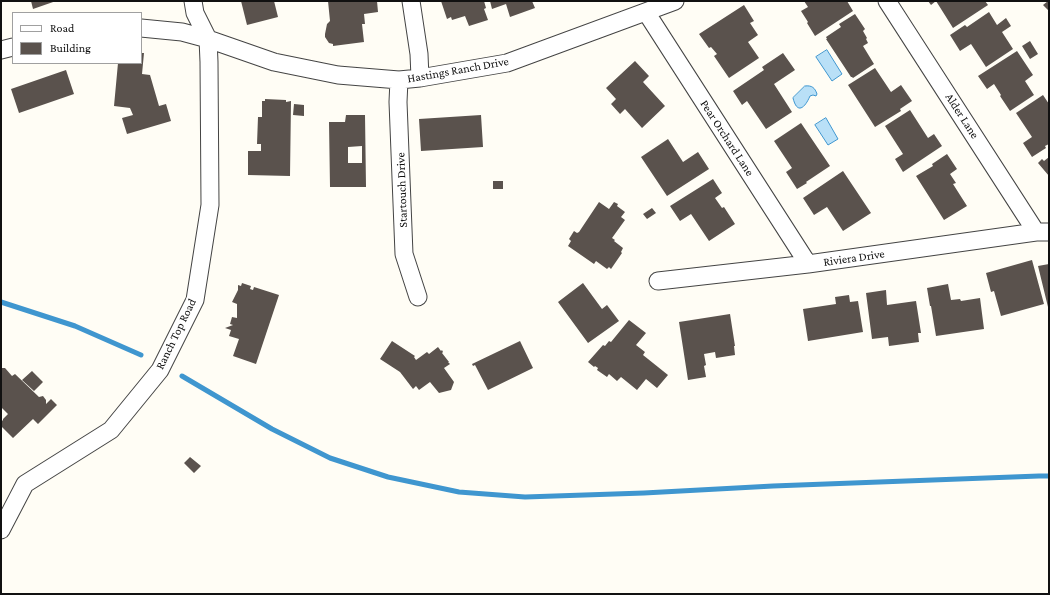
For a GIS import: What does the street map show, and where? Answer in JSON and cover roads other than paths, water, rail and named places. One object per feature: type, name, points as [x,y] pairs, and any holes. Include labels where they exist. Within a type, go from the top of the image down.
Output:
[{"type":"street","name":"Ranch Top Road","points":[[1,530],[25,484],[111,430],[160,370],[195,300],[210,205],[209,62],[208,39],[192,1]]},
{"type":"street","points":[[411,1],[420,78]]},
{"type":"street","name":"Hastings Ranch Drive","points":[[142,28],[182,32],[208,39],[274,62],[338,74],[399,80],[420,78],[507,62],[675,1]]},
{"type":"street","name":"Alder Lane","points":[[887,1],[1043,232]]},
{"type":"street","name":"Pear Orchard Lane","points":[[646,12],[808,264]]},
{"type":"street","points":[[1,50],[12,47]]},
{"type":"street","name":"Startouch Drive","points":[[399,80],[398,102],[404,254],[418,297]]},
{"type":"street","name":"Riviera Drive","points":[[658,281],[808,264],[1043,232]]},
{"type":"water","points":[[827,50],[842,74],[832,81],[816,57]]},
{"type":"water","points":[[805,86],[813,87],[817,94],[816,96],[810,96],[806,104],[799,108],[797,107],[793,98]]},
{"type":"water","points":[[826,118],[838,139],[828,145],[815,125]]},
{"type":"waterway","points":[[1,302],[75,326],[141,355]]},
{"type":"waterway","points":[[182,376],[272,429],[330,458],[388,477],[459,492],[525,497],[1049,476]]}]
